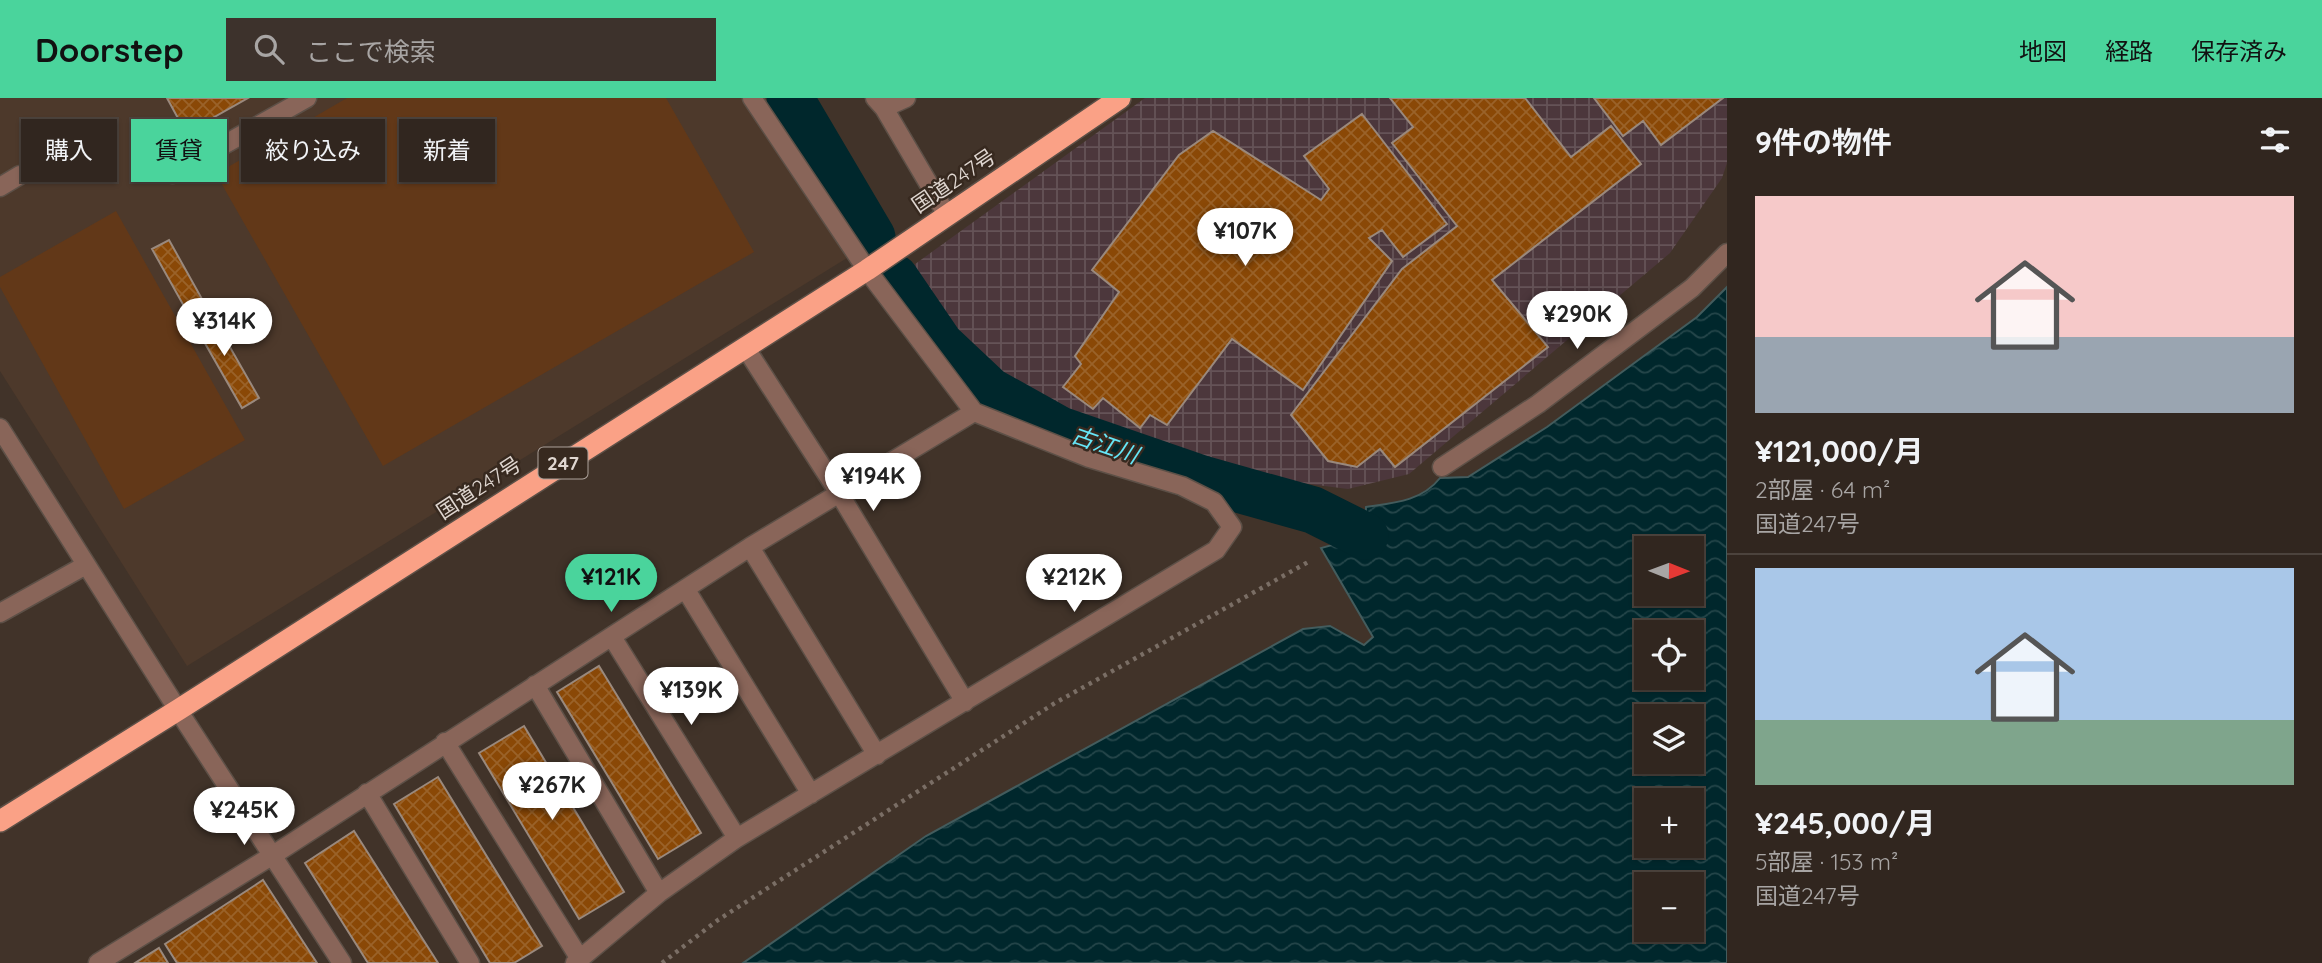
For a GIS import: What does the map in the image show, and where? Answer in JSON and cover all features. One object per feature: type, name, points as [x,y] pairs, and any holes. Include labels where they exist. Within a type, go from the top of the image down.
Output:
[{"type":"highway","name":"国道247号","points":[[0,821],[867,270],[1121,98]]},
{"type":"street","points":[[227,143],[307,98]]},
{"type":"street","points":[[445,742],[578,961],[659,893],[737,838],[1216,550],[1232,527],[1214,502],[1182,486],[1089,458],[974,412],[867,270],[752,98]]},
{"type":"street","points":[[906,98],[880,103],[947,215]]},
{"type":"street","points":[[0,187],[20,175]]},
{"type":"street","points":[[1442,467],[1538,404],[1692,288],[1727,253]]},
{"type":"street","points":[[745,347],[839,493],[965,702]]},
{"type":"street","points":[[98,963],[272,855],[750,547],[974,412]]},
{"type":"street","points":[[0,428],[342,963]]},
{"type":"street","points":[[750,547],[877,755]]},
{"type":"street","points":[[0,613],[86,565]]},
{"type":"street","points":[[686,590],[811,794]]},
{"type":"street","points":[[612,637],[737,838]]},
{"type":"street","points":[[535,685],[659,893]]},
{"type":"street","points":[[367,793],[470,963]]},
{"type":"path","points":[[662,963],[718,920],[1055,703],[1310,561]]},
{"type":"shaded area","points":[[0,98],[771,98],[868,245],[187,666],[0,371]]},
{"type":"shaded area","points":[[347,98],[666,98],[754,252],[383,466],[221,182],[227,182],[227,168],[241,159],[241,182],[385,182],[385,119],[311,119]]},
{"type":"shaded area","points":[[1145,98],[1727,98],[1727,163],[1722,178],[1670,253],[1409,474],[1348,489],[1255,477],[1066,418],[1004,383],[952,336],[911,267]]},
{"type":"shaded area","points":[[116,211],[245,440],[124,509],[0,287],[0,277]]},
{"type":"water","points":[[1727,287],[1727,963],[743,963],[926,836],[1303,629],[1330,626],[1364,645],[1373,637],[1321,548],[1365,536],[1366,507],[1416,496],[1433,486],[1440,478],[1468,477],[1547,427],[1697,317]]},
{"type":"building","points":[[167,98],[248,98],[211,119],[178,119]]},
{"type":"building","points":[[1390,98],[1525,98],[1571,157],[1611,126],[1641,164],[1492,280],[1548,347],[1395,467],[1380,449],[1357,467],[1328,461],[1291,415],[1402,269],[1457,226],[1392,143],[1413,127]]},
{"type":"building","points":[[1594,98],[1723,98],[1661,145],[1643,121],[1623,136]]},
{"type":"building","points":[[1362,114],[1447,224],[1403,257],[1382,230],[1369,238],[1392,261],[1303,390],[1232,339],[1167,425],[1150,415],[1140,428],[1103,398],[1093,409],[1063,387],[1081,364],[1075,356],[1119,292],[1092,270],[1179,155],[1213,131],[1321,200],[1329,189],[1304,156]]},
{"type":"building","points":[[169,240],[202,299],[185,308],[152,249]]},
{"type":"building","points":[[207,307],[259,398],[242,408],[190,317]]},
{"type":"building","points":[[599,666],[701,833],[658,859],[557,692]]},
{"type":"building","points":[[524,726],[624,892],[579,919],[479,753]]},
{"type":"building","points":[[438,777],[542,946],[514,963],[490,963],[394,804]]},
{"type":"building","points":[[354,831],[438,963],[368,963],[305,863]]},
{"type":"building","points":[[263,880],[317,963],[177,963],[165,944]]},
{"type":"building","points":[[159,948],[168,963],[135,963]]},
{"type":"waterway","name":"古江川","points":[[790,98],[872,237]]},
{"type":"waterway","name":"古江川","points":[[895,278],[940,344],[990,391],[1060,430],[1202,479],[1313,510],[1365,536]]}]
